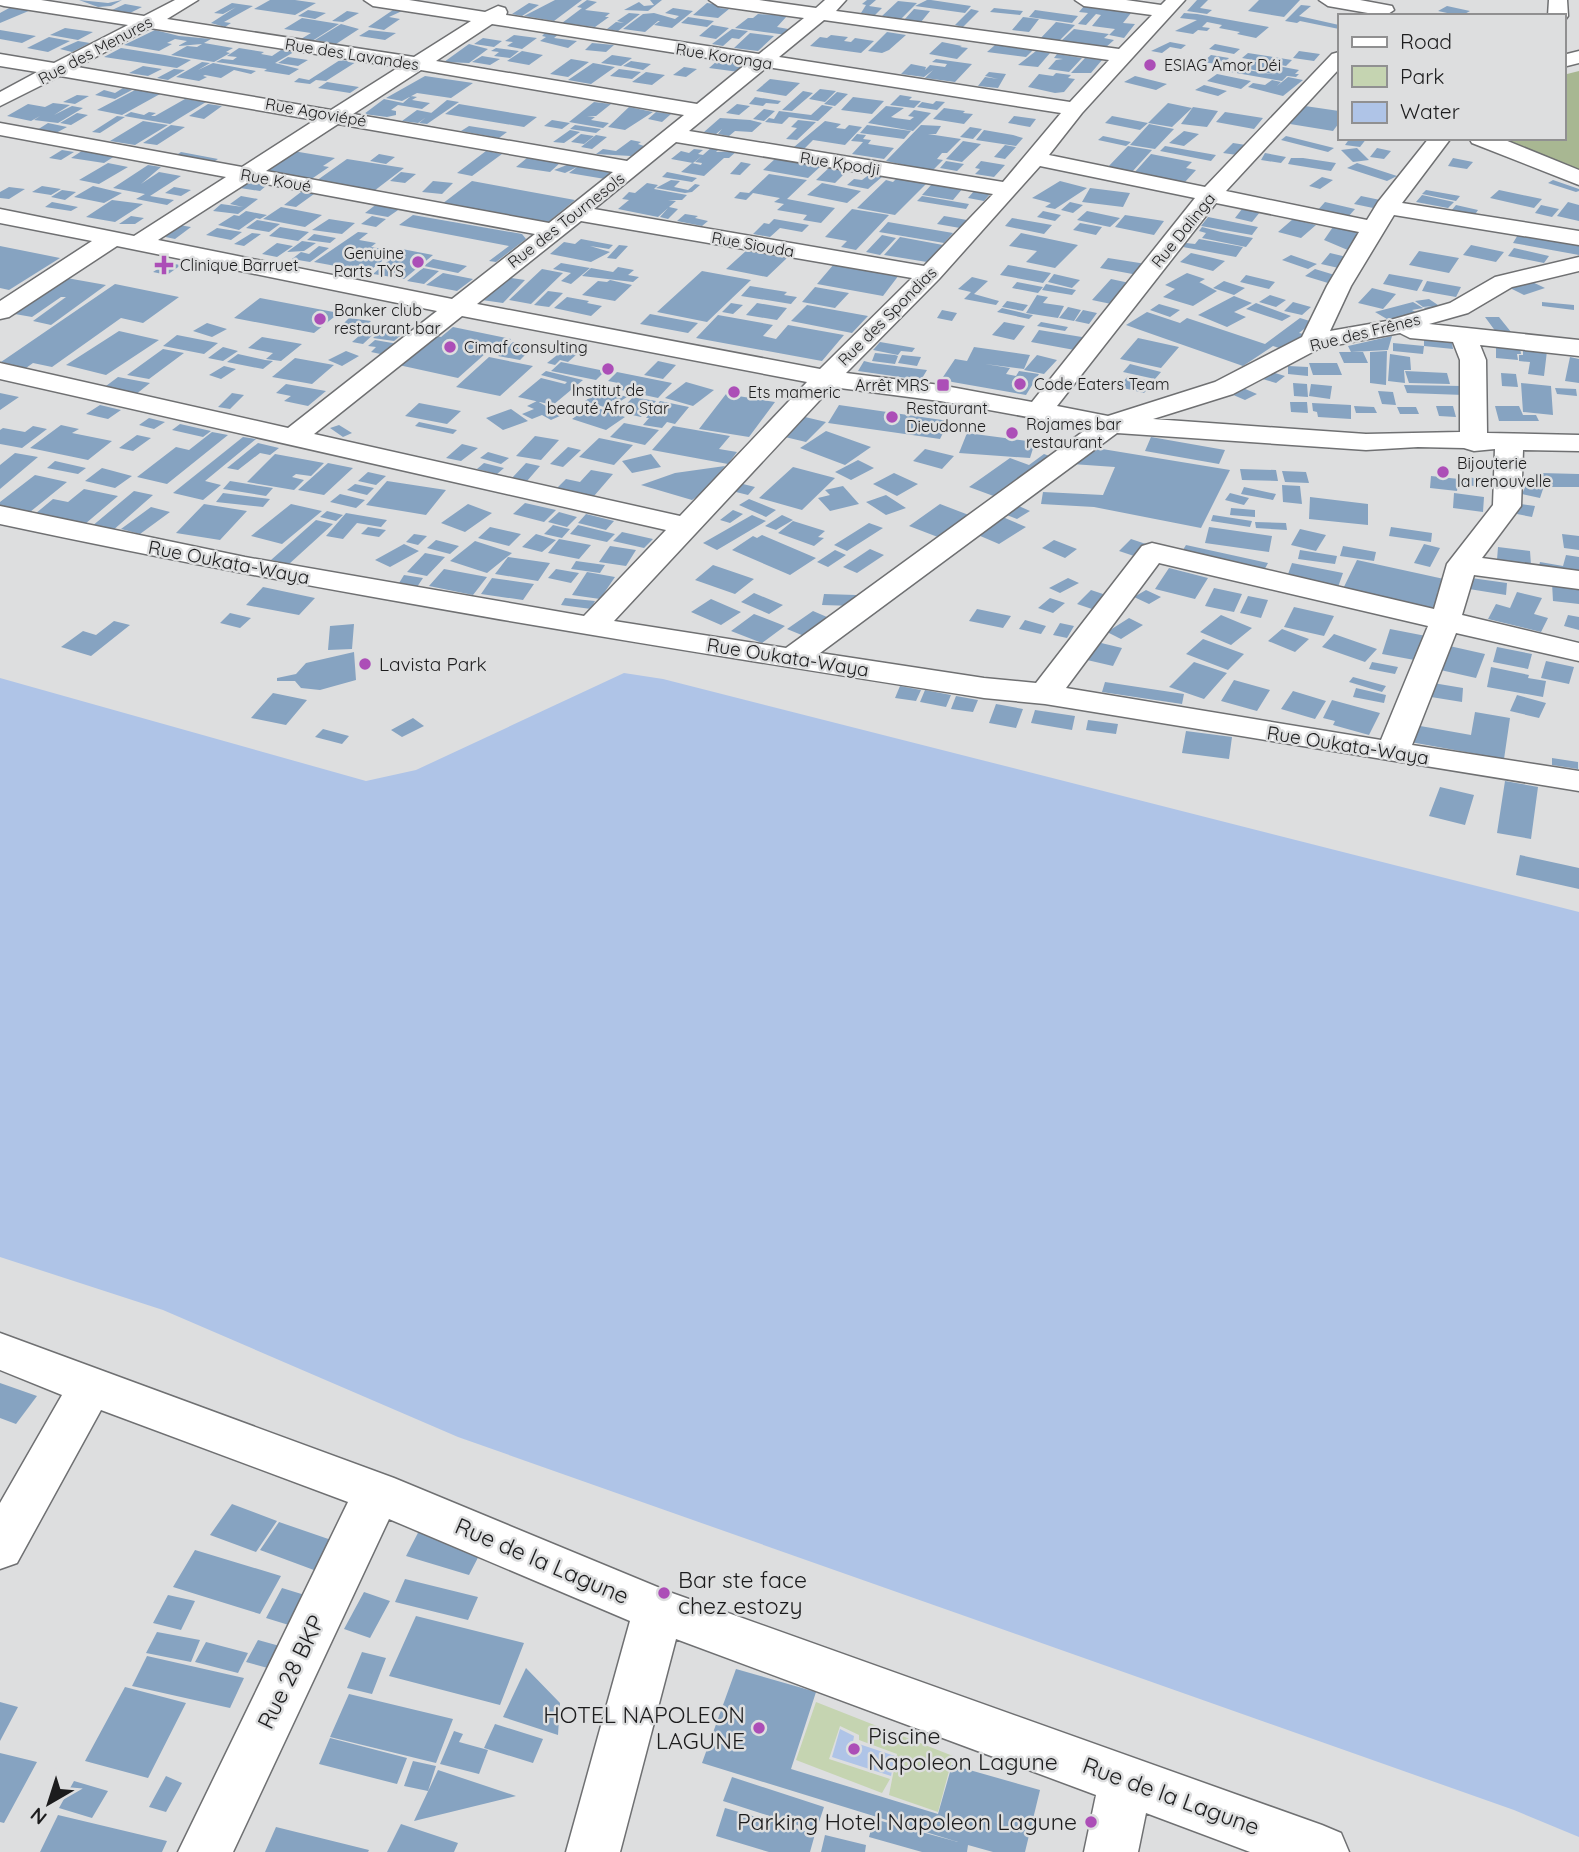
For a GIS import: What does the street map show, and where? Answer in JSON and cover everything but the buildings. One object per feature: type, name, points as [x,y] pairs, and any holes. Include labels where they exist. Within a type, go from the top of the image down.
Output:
[{"type":"street","name":"Rue des Lavandes","points":[[4,0],[419,64],[700,111]]},
{"type":"street","name":"Rue des Menures","points":[[0,100],[189,0]]},
{"type":"street","name":"Rue Koronga","points":[[373,0],[1076,109]]},
{"type":"street","points":[[140,242],[517,0]]},
{"type":"street","points":[[718,0],[1124,56]]},
{"type":"street","name":"Rue des Tournesols","points":[[293,437],[551,230],[576,213],[837,0]]},
{"type":"street","points":[[1084,0],[1170,5]]},
{"type":"street","points":[[1328,0],[1388,9]]},
{"type":"street","name":"Rue des Spondias","points":[[592,626],[826,378],[1009,190],[1076,109],[1170,5]]},
{"type":"street","name":"Rue Dalinga","points":[[1039,411],[1210,195],[1338,59]]},
{"type":"street","name":"Rue Agoviépé","points":[[0,60],[632,168]]},
{"type":"street","name":"Rue Koué","points":[[0,129],[551,230]]},
{"type":"street","name":"Rue Kpodji","points":[[671,135],[1009,190]]},
{"type":"street","points":[[1313,342],[1327,308],[1372,228],[1438,140]]},
{"type":"street","points":[[1485,140],[1579,178]]},
{"type":"street","points":[[1037,159],[1372,228]]},
{"type":"street","points":[[1386,206],[1579,238]]},
{"type":"street","name":"Rue Siouda","points":[[576,213],[930,274]]},
{"type":"street","points":[[1,216],[140,242],[455,308],[826,378],[940,393],[1113,423],[1366,442],[1418,439],[1474,443],[1579,443]]},
{"type":"street","points":[[0,312],[115,237]]},
{"type":"street","name":"Rue des Frênes","points":[[1113,423],[1224,388],[1313,342],[1390,328],[1458,308],[1504,282],[1579,264]]},
{"type":"street","points":[[1390,328],[1579,348]]},
{"type":"street","points":[[1463,335],[1473,359],[1474,443]]},
{"type":"street","points":[[0,372],[685,526]]},
{"type":"street","points":[[793,658],[1113,423]]},
{"type":"street","points":[[1393,752],[1445,622],[1462,564],[1507,506],[1509,443]]},
{"type":"street","name":"Rue Oukata-Waya","points":[[0,515],[229,563],[592,626],[984,688],[1045,694],[1579,780]]},
{"type":"street","points":[[1045,694],[1152,552],[1579,652]]},
{"type":"street","points":[[1462,564],[1579,580]]},
{"type":"street","name":"Rue de la Lagune","points":[[0,1351],[90,1387],[377,1492],[658,1610],[1322,1852]]},
{"type":"street","points":[[0,1548],[90,1387]]},
{"type":"street","name":"Rue 28 BKP","points":[[205,1852],[377,1492]]},
{"type":"street","points":[[593,1852],[658,1610]]},
{"type":"street","points":[[1111,1852],[1126,1779]]},
{"type":"green space","points":[[1579,71],[1579,174],[1506,140],[1565,140],[1565,74]]},
{"type":"green space","points":[[816,1702],[953,1756],[938,1812],[889,1795],[897,1754],[859,1740],[859,1735],[840,1726],[829,1759],[890,1779],[882,1793],[796,1760]]},
{"type":"water","points":[[624,673],[663,679],[1579,912],[1579,1837],[1514,1810],[458,1437],[163,1310],[0,1257],[0,678],[366,781],[416,770]]},
{"type":"water","name":"Piscine Napoleon Lagune","points":[[840,1729],[854,1736],[853,1742],[895,1756],[891,1776],[832,1757]]},
{"type":"place","name":"ESIAG Amor Déi","points":[[1150,65]]},
{"type":"place","name":"Genuine Parts TYS","points":[[418,262]]},
{"type":"place","name":"Clinique Barruet","points":[[164,265]]},
{"type":"place","name":"Banker club restaurant bar","points":[[320,319]]},
{"type":"place","name":"Cimaf consulting","points":[[450,347]]},
{"type":"place","name":"Institut de beauté Afro Star","points":[[608,369]]},
{"type":"place","name":"Code Eaters Team","points":[[1020,384]]},
{"type":"place","name":"Arrêt MRS","points":[[943,385]]},
{"type":"place","name":"Ets mameric","points":[[734,392]]},
{"type":"place","name":"Restaurant Dieudonne","points":[[892,417]]},
{"type":"place","name":"Rojames bar restaurant","points":[[1012,433]]},
{"type":"place","name":"Bijouterie la renouvelle","points":[[1443,472]]},
{"type":"place","name":"Lavista Park","points":[[365,664]]},
{"type":"place","name":"Bar ste face chez estozy","points":[[664,1593]]},
{"type":"place","name":"HOTEL NAPOLEON LAGUNE","points":[[759,1728]]},
{"type":"place","name":"Piscine Napoleon Lagune","points":[[854,1749]]},
{"type":"place","name":"Parking Hotel Napoleon Lagune","points":[[1091,1822]]}]
